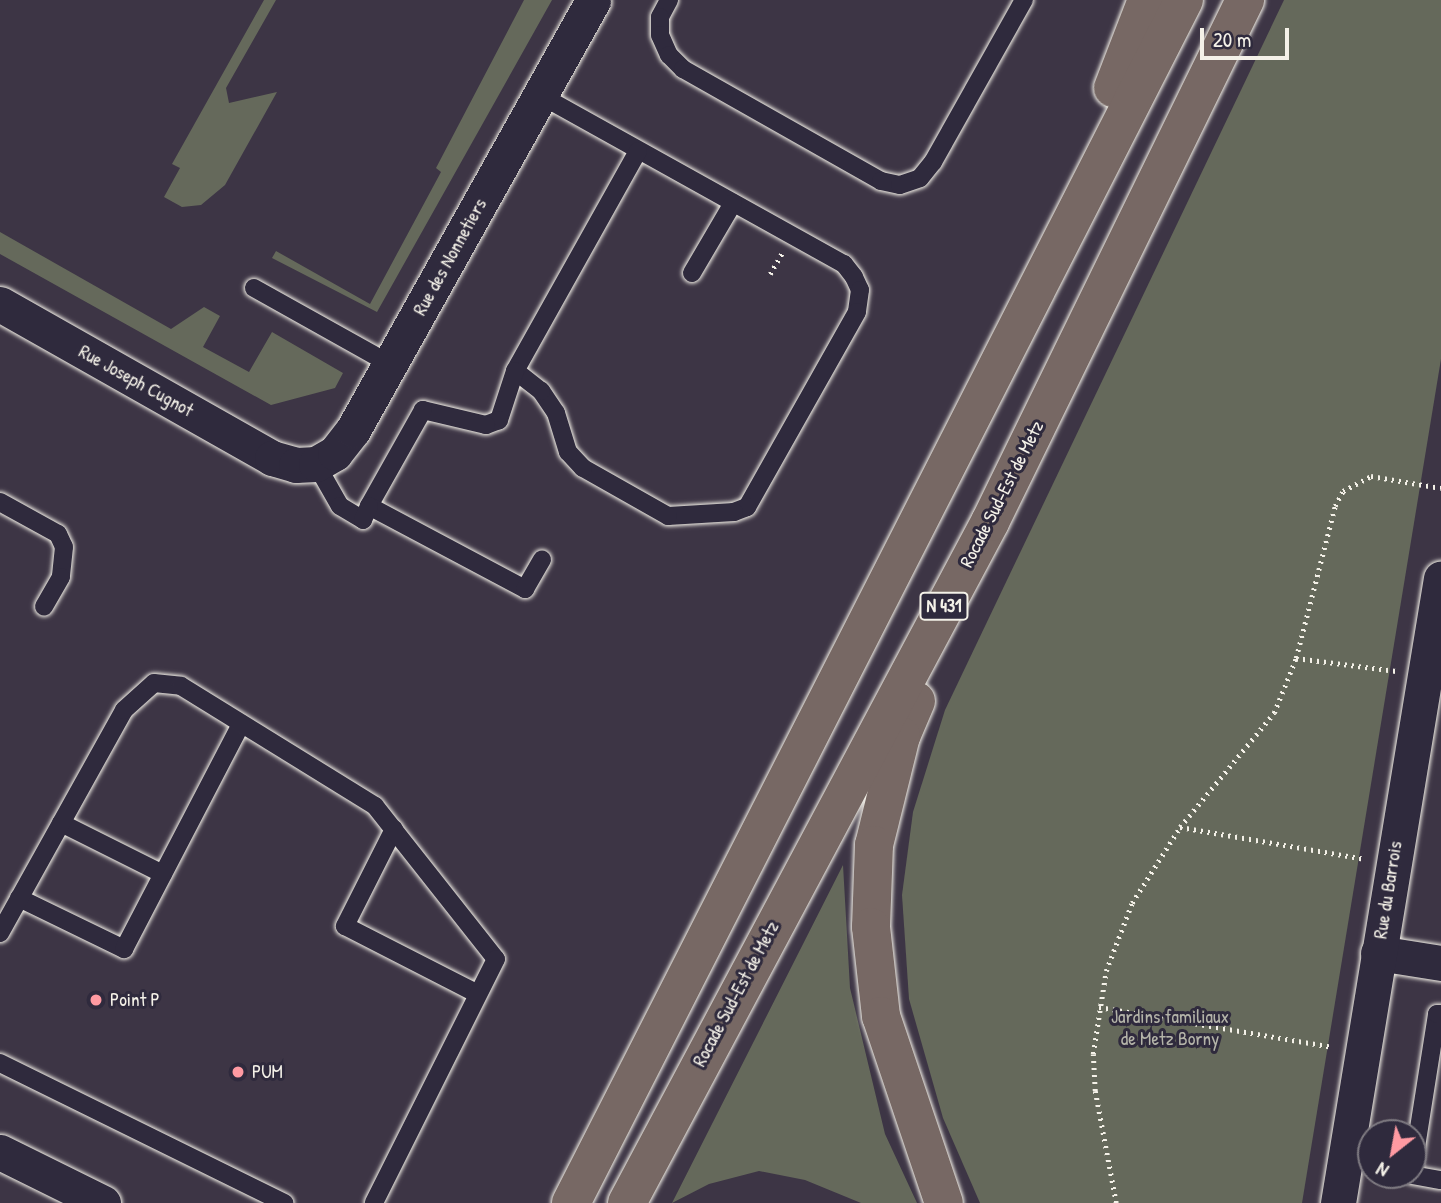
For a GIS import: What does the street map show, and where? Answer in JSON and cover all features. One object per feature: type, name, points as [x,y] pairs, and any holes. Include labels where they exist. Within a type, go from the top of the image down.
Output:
[{"type":"highway","points":[[1046,274],[1087,143],[1130,50],[1147,0]]},
{"type":"highway","points":[[571,1203],[599,1153],[1184,0]]},
{"type":"highway","name":"Rocade Sud-Est de Metz","points":[[627,1203],[990,522],[1245,0]]},
{"type":"highway","points":[[944,1203],[881,1016],[871,927],[874,845],[901,736],[990,522]]},
{"type":"highway","points":[[561,1203],[599,1153]]},
{"type":"street","name":"Rue des Nonnetiers","points":[[316,464],[335,453],[353,430],[593,0]]},
{"type":"street","name":"Rue Joseph Cugnot","points":[[0,304],[272,457],[296,465],[316,464]]},
{"type":"street","name":"Rue du Barrois","points":[[1338,1203],[1441,578]]},
{"type":"street","points":[[1378,953],[1441,962]]},
{"type":"street","points":[[0,1152],[103,1203]]},
{"type":"lane","points":[[669,0],[660,17],[660,35],[669,55],[683,69],[881,181],[900,185],[920,178],[933,162],[1024,0]]},
{"type":"lane","points":[[515,371],[541,391],[556,414],[568,452],[583,468],[668,516],[734,512],[747,507],[857,312],[860,290],[844,264],[540,95]]},
{"type":"lane","points":[[316,464],[340,506],[363,520],[423,410],[486,425],[499,420],[515,371],[638,151]]},
{"type":"lane","points":[[692,274],[733,203]]},
{"type":"lane","points":[[254,288],[390,364]]},
{"type":"lane","points":[[0,502],[58,534],[64,547],[61,577],[44,607]]},
{"type":"lane","points":[[369,506],[525,589],[541,561]]},
{"type":"lane","points":[[0,933],[124,710],[154,683],[181,686],[375,806],[496,959],[374,1203]]},
{"type":"lane","points":[[19,898],[124,948],[242,724]]},
{"type":"lane","points":[[61,822],[163,874]]},
{"type":"lane","points":[[394,830],[345,926],[478,995]]},
{"type":"lane","points":[[1420,1119],[1437,1014],[1441,1014]]},
{"type":"lane","points":[[0,1063],[284,1203]]},
{"type":"path","points":[[1116,1203],[1095,1091],[1098,1007],[1106,971],[1132,902],[1180,827],[1274,713],[1296,658],[1335,506],[1343,491],[1371,476],[1441,488]]},
{"type":"path","points":[[1296,658],[1392,672],[1409,666],[1426,669]]},
{"type":"path","points":[[1180,827],[1392,863]]},
{"type":"path","points":[[1098,1007],[1362,1052]]},
{"type":"green space","points":[[264,0],[276,0],[226,88],[229,103],[277,92],[225,185],[201,205],[182,207],[164,197],[180,168],[172,164]]},
{"type":"green space","points":[[524,0],[552,0],[377,312],[272,258],[276,251],[370,304],[441,172],[436,168]]},
{"type":"green space","name":"Jardins familiaux de Metz Borny","points":[[1284,0],[1441,0],[1441,359],[1302,1203],[980,1203],[943,1118],[909,999],[902,895],[913,812],[945,710]]},
{"type":"green space","points":[[0,232],[171,329],[204,307],[220,316],[203,347],[249,372],[272,332],[343,373],[335,388],[271,405],[0,254]]},
{"type":"green space","points":[[843,865],[850,988],[885,1134],[917,1203],[861,1203],[805,1180],[759,1171],[709,1184],[672,1203]]},
{"type":"place","name":"Point P","points":[[96,1000]]},
{"type":"place","name":"PUM","points":[[238,1072]]}]
